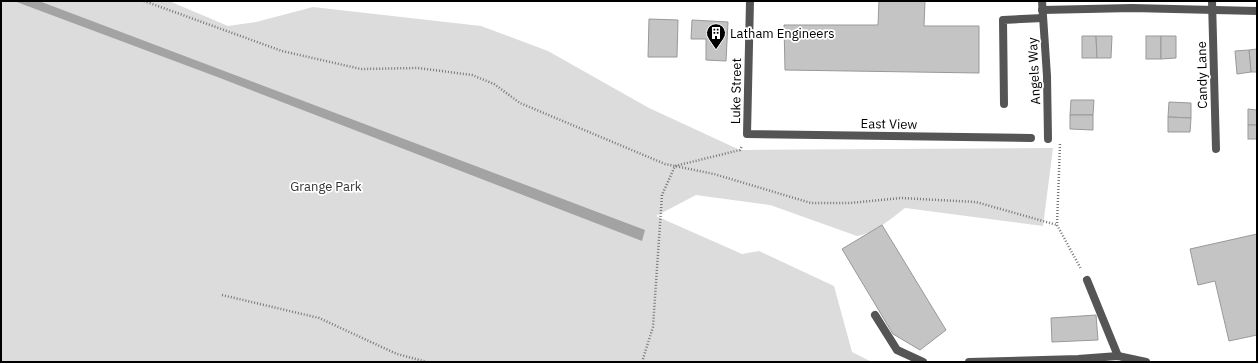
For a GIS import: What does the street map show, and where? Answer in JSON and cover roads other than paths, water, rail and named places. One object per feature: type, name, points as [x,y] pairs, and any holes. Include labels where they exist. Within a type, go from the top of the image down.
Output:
[{"type":"street","name":"Luke Street","points":[[747,134],[750,1]]},
{"type":"street","name":"Angels Way","points":[[1042,1],[1047,76],[1048,139]]},
{"type":"street","name":"Candy Lane","points":[[1212,1],[1216,149]]},
{"type":"street","points":[[1004,104],[1003,20],[1043,14],[1132,8],[1257,10]]},
{"type":"street","name":"East View","points":[[747,134],[1031,138]]},
{"type":"street","points":[[1087,280],[1118,356]]},
{"type":"street","points":[[875,316],[897,350],[923,362]]},
{"type":"street","points":[[969,362],[1078,359],[1118,356],[1146,362]]},
{"type":"place","name":"Latham Engineers","points":[[716,50]]},
{"type":"park label","name":"Grange Park","points":[[326,186]]}]
